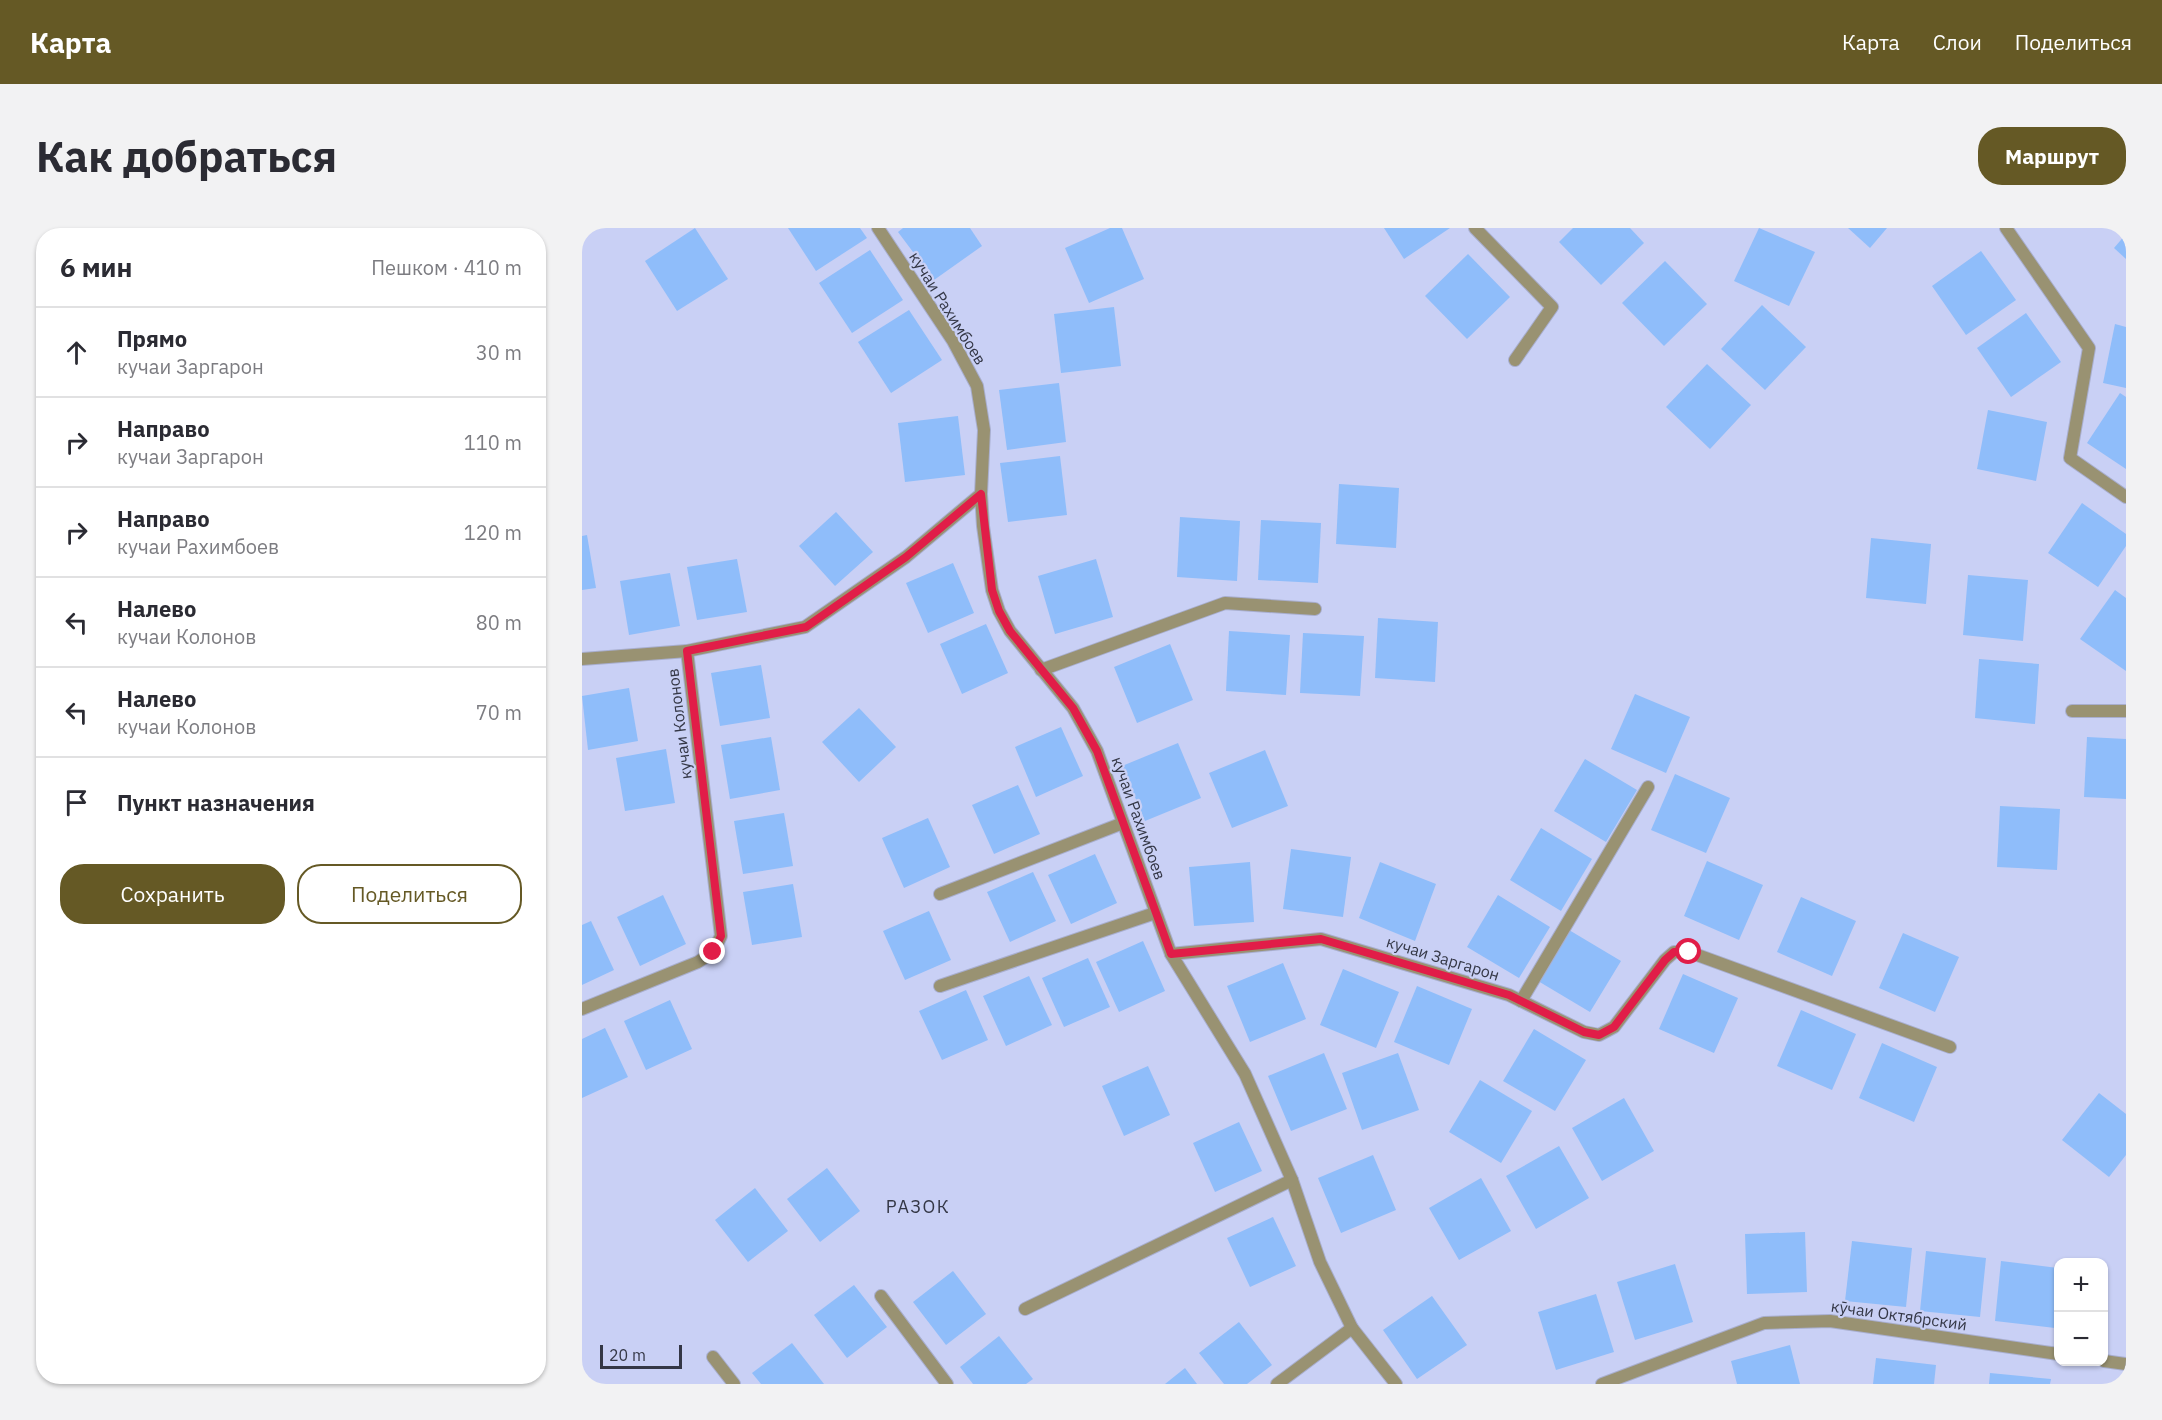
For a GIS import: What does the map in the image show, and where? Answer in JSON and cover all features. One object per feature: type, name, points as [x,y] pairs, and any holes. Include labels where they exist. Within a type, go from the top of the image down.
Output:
[{"type":"street","name":"кучаи Рахимбоев","points":[[878,228],[953,341],[977,386],[984,430],[981,494],[992,590],[1010,631],[1073,708],[1097,751],[1171,954],[1245,1074],[1292,1180],[1320,1262],[1352,1328],[1395,1384]]},
{"type":"street","points":[[1475,228],[1552,307],[1515,360]]},
{"type":"street","points":[[2006,228],[2089,348],[2070,458],[2126,497]]},
{"type":"street","name":"кучаи Колонов","points":[[582,1009],[698,962],[713,952],[721,936],[687,651],[806,627],[906,557],[981,494]]},
{"type":"street","points":[[1041,670],[1225,603],[1315,609]]},
{"type":"street","points":[[582,659],[687,651]]},
{"type":"street","points":[[2072,711],[2126,711]]},
{"type":"street","points":[[1521,1001],[1648,788]]},
{"type":"street","points":[[940,894],[1123,823]]},
{"type":"street","points":[[940,986],[1155,914]]},
{"type":"street","name":"кучаи Заргарон","points":[[1171,954],[1321,939],[1509,995],[1584,1032],[1599,1035],[1614,1027],[1665,960],[1674,952],[1689,952],[1950,1047]]},
{"type":"street","points":[[1025,1310],[1292,1180]]},
{"type":"street","points":[[881,1296],[947,1384]]},
{"type":"street","name":"кӯчаи Октябрский","points":[[1602,1384],[1764,1323],[1830,1321],[2054,1353]]},
{"type":"street","points":[[1277,1384],[1352,1328]]},
{"type":"street","points":[[713,1357],[734,1384]]},
{"type":"street","points":[[2108,1362],[2126,1364]]},
{"type":"building","points":[[695,228],[728,279],[677,311],[645,261]]},
{"type":"building","points":[[788,228],[860,228],[867,238],[816,271]]},
{"type":"building","points":[[903,228],[970,228],[982,246],[934,280],[898,232]]},
{"type":"building","points":[[1110,228],[1122,228],[1144,279],[1089,303],[1065,248]]},
{"type":"building","points":[[1384,228],[1450,228],[1404,259]]},
{"type":"building","points":[[1573,228],[1630,228],[1644,243],[1601,285],[1559,242]]},
{"type":"building","points":[[1759,228],[1815,252],[1789,306],[1734,281]]},
{"type":"building","points":[[1848,228],[1887,228],[1870,248]]},
{"type":"building","points":[[2126,234],[2126,259],[2114,248]]},
{"type":"building","points":[[870,250],[903,300],[852,333],[819,283]]},
{"type":"building","points":[[1981,251],[2016,300],[1966,335],[1932,286]]},
{"type":"building","points":[[1468,254],[1510,297],[1467,339],[1425,296]]},
{"type":"building","points":[[1665,261],[1707,304],[1664,346],[1622,303]]},
{"type":"building","points":[[1762,305],[1806,347],[1765,390],[1721,349]]},
{"type":"building","points":[[1114,307],[1121,366],[1061,373],[1054,314]]},
{"type":"building","points":[[909,310],[942,360],[891,393],[858,342]]},
{"type":"building","points":[[2026,313],[2061,362],[2011,397],[1977,348]]},
{"type":"building","points":[[2115,324],[2126,327],[2126,388],[2103,383]]},
{"type":"building","points":[[1707,364],[1751,405],[1710,449],[1666,407]]},
{"type":"building","points":[[1059,383],[1066,442],[1007,450],[999,390]]},
{"type":"building","points":[[2120,393],[2126,397],[2126,469],[2087,443]]},
{"type":"building","points":[[1988,410],[2047,422],[2036,481],[1977,469]]},
{"type":"building","points":[[958,416],[965,475],[905,482],[898,423]]},
{"type":"building","points":[[1060,456],[1067,515],[1008,522],[1000,463]]},
{"type":"building","points":[[1339,484],[1399,488],[1396,548],[1336,544]]},
{"type":"building","points":[[2082,503],[2126,534],[2126,546],[2098,587],[2048,553]]},
{"type":"building","points":[[836,512],[873,552],[835,586],[799,546]]},
{"type":"building","points":[[1180,517],[1240,521],[1237,581],[1177,577]]},
{"type":"building","points":[[1261,520],[1321,523],[1318,583],[1258,580]]},
{"type":"building","points":[[587,535],[596,588],[582,590],[582,536]]},
{"type":"building","points":[[1871,538],[1931,544],[1926,604],[1866,598]]},
{"type":"building","points":[[737,559],[747,612],[697,620],[687,567]]},
{"type":"building","points":[[1096,559],[1113,617],[1055,634],[1038,576]]},
{"type":"building","points":[[953,563],[974,613],[928,633],[906,583]]},
{"type":"building","points":[[670,573],[680,626],[629,635],[620,581]]},
{"type":"building","points":[[1968,575],[2028,580],[2023,641],[1963,635]]},
{"type":"building","points":[[2115,590],[2126,598],[2126,671],[2080,639]]},
{"type":"building","points":[[1378,618],[1438,622],[1435,682],[1375,678]]},
{"type":"building","points":[[986,624],[1008,673],[962,694],[940,644]]},
{"type":"building","points":[[1229,631],[1290,635],[1286,695],[1226,691]]},
{"type":"building","points":[[1303,633],[1364,636],[1360,696],[1300,693]]},
{"type":"building","points":[[1170,644],[1193,700],[1137,723],[1114,667]]},
{"type":"building","points":[[1979,659],[2039,664],[2035,724],[1975,718]]},
{"type":"building","points":[[761,665],[770,718],[720,726],[711,673]]},
{"type":"building","points":[[629,688],[638,741],[588,750],[582,696]]},
{"type":"building","points":[[1635,694],[1690,717],[1666,773],[1611,749]]},
{"type":"building","points":[[859,708],[896,747],[859,782],[822,742]]},
{"type":"building","points":[[1061,727],[1083,776],[1036,797],[1015,747]]},
{"type":"building","points":[[771,737],[780,790],[730,799],[721,745]]},
{"type":"building","points":[[2087,737],[2126,739],[2126,799],[2084,797]]},
{"type":"building","points":[[1178,743],[1201,798],[1145,821],[1122,766]]},
{"type":"building","points":[[666,749],[675,803],[625,811],[616,758]]},
{"type":"building","points":[[1265,750],[1288,806],[1232,828],[1209,773]]},
{"type":"building","points":[[1585,759],[1637,790],[1606,842],[1554,811]]},
{"type":"building","points":[[1675,774],[1730,798],[1706,853],[1651,830]]},
{"type":"building","points":[[1018,785],[1040,834],[994,854],[972,805]]},
{"type":"building","points":[[2000,806],[2060,809],[2057,870],[1997,867]]},
{"type":"building","points":[[784,813],[793,866],[743,874],[734,821]]},
{"type":"building","points":[[928,818],[950,867],[904,888],[882,838]]},
{"type":"building","points":[[1541,828],[1592,859],[1561,911],[1510,880]]},
{"type":"building","points":[[1291,849],[1351,857],[1343,917],[1283,909]]},
{"type":"building","points":[[1095,854],[1117,903],[1071,924],[1048,875]]},
{"type":"building","points":[[1707,861],[1763,885],[1739,940],[1684,916]]},
{"type":"building","points":[[1250,862],[1254,922],[1194,926],[1189,867]]},
{"type":"building","points":[[1380,862],[1436,884],[1415,941],[1359,918]]},
{"type":"building","points":[[1033,872],[1056,921],[1010,942],[987,892]]},
{"type":"building","points":[[793,884],[802,937],[752,945],[743,892]]},
{"type":"building","points":[[663,895],[686,944],[640,966],[617,917]]},
{"type":"building","points":[[1498,895],[1550,927],[1519,978],[1467,947]]},
{"type":"building","points":[[1801,897],[1856,921],[1832,976],[1777,952]]},
{"type":"building","points":[[929,911],[951,960],[905,980],[883,931]]},
{"type":"building","points":[[591,921],[614,970],[582,985],[582,925]]},
{"type":"building","points":[[1569,930],[1621,961],[1590,1012],[1538,981]]},
{"type":"building","points":[[1903,933],[1959,957],[1935,1012],[1879,988]]},
{"type":"building","points":[[1143,941],[1165,991],[1119,1012],[1096,962]]},
{"type":"building","points":[[1088,958],[1110,1007],[1064,1027],[1042,978]]},
{"type":"building","points":[[1283,963],[1306,1019],[1250,1042],[1227,986]]},
{"type":"building","points":[[1343,969],[1399,992],[1376,1048],[1320,1025]]},
{"type":"building","points":[[1683,974],[1738,998],[1714,1053],[1659,1029]]},
{"type":"building","points":[[1029,976],[1052,1025],[1006,1046],[983,996]]},
{"type":"building","points":[[1417,986],[1472,1009],[1449,1065],[1394,1042]]},
{"type":"building","points":[[966,990],[988,1040],[942,1060],[919,1011]]},
{"type":"building","points":[[670,1000],[692,1049],[646,1070],[624,1021]]},
{"type":"building","points":[[1801,1010],[1856,1034],[1832,1090],[1777,1066]]},
{"type":"building","points":[[605,1028],[628,1077],[582,1098],[582,1039]]},
{"type":"building","points":[[1534,1029],[1586,1060],[1555,1111],[1503,1081]]},
{"type":"building","points":[[1882,1043],[1937,1067],[1914,1122],[1859,1098]]},
{"type":"building","points":[[1324,1053],[1347,1109],[1291,1131],[1268,1076]]},
{"type":"building","points":[[1398,1053],[1419,1110],[1362,1130],[1342,1073]]},
{"type":"building","points":[[1148,1066],[1170,1115],[1124,1136],[1102,1086]]},
{"type":"building","points":[[1480,1080],[1532,1111],[1501,1163],[1449,1132]]},
{"type":"building","points":[[2099,1093],[2126,1114],[2126,1155],[2109,1177],[2062,1140]]},
{"type":"building","points":[[1624,1098],[1654,1151],[1602,1181],[1572,1128]]},
{"type":"building","points":[[1239,1122],[1262,1171],[1215,1192],[1193,1143]]},
{"type":"building","points":[[1559,1146],[1589,1198],[1536,1229],[1506,1176]]},
{"type":"building","points":[[1373,1155],[1396,1210],[1341,1233],[1318,1178]]},
{"type":"building","points":[[827,1168],[860,1211],[820,1242],[787,1199]]},
{"type":"building","points":[[1481,1178],[1511,1231],[1459,1260],[1429,1208]]},
{"type":"building","points":[[755,1188],[788,1231],[748,1262],[715,1220]]},
{"type":"building","points":[[1273,1217],[1296,1266],[1250,1287],[1227,1238]]},
{"type":"building","points":[[1805,1232],[1807,1292],[1747,1294],[1745,1234]]},
{"type":"building","points":[[1852,1241],[1912,1248],[1906,1307],[1845,1301]]},
{"type":"building","points":[[1926,1251],[1986,1258],[1980,1317],[1920,1311]]},
{"type":"building","points":[[2001,1261],[2054,1268],[2054,1328],[1995,1321]]},
{"type":"building","points":[[1675,1264],[1693,1322],[1635,1340],[1617,1282]]},
{"type":"building","points":[[953,1271],[986,1314],[946,1345],[913,1302]]},
{"type":"building","points":[[854,1285],[887,1327],[847,1358],[814,1315]]},
{"type":"building","points":[[1596,1294],[1614,1352],[1556,1370],[1538,1312]]},
{"type":"building","points":[[1432,1296],[1467,1345],[1417,1379],[1383,1330]]},
{"type":"building","points":[[1239,1322],[1272,1365],[1247,1384],[1224,1384],[1199,1353]]},
{"type":"building","points":[[999,1336],[1033,1379],[1026,1384],[973,1384],[960,1367]]},
{"type":"building","points":[[792,1343],[824,1384],[761,1384],[752,1373]]},
{"type":"building","points":[[1790,1345],[1800,1384],[1737,1384],[1731,1361]]},
{"type":"building","points":[[1876,1358],[1936,1365],[1934,1384],[1873,1384]]},
{"type":"building","points":[[1185,1368],[1197,1384],[1165,1384]]},
{"type":"building","points":[[1990,1373],[2051,1379],[2050,1384],[1989,1384]]},
{"type":"district","name":"РАЗОК","points":[[918,1207]]},
{"type":"route","points":[[713,952],[721,936],[687,651],[806,627],[906,557],[981,494],[992,590],[999,611],[1010,631],[1073,708],[1097,751],[1171,954],[1321,939],[1509,995],[1584,1032],[1599,1035],[1614,1027],[1665,960],[1674,952],[1689,952]]}]
